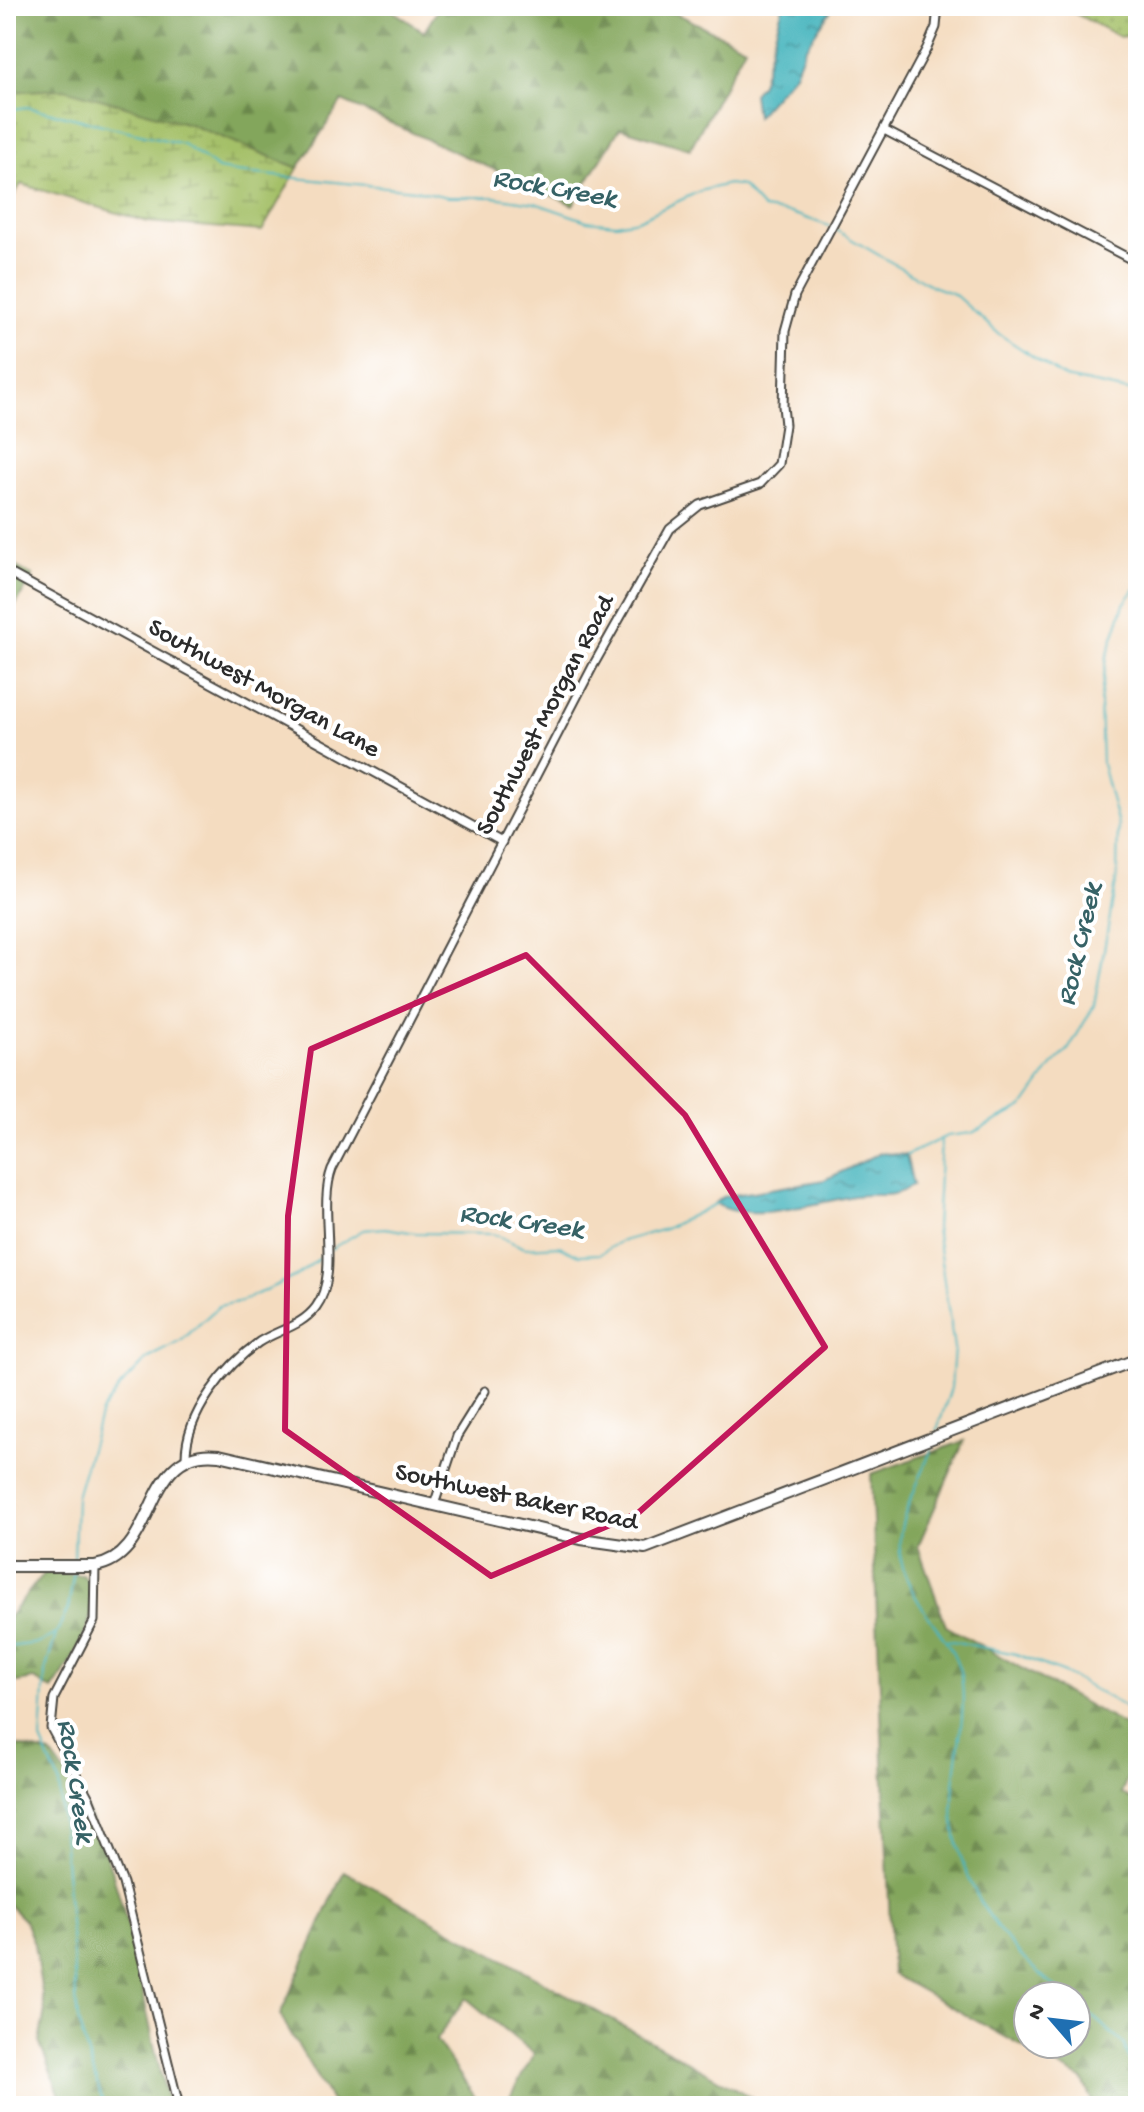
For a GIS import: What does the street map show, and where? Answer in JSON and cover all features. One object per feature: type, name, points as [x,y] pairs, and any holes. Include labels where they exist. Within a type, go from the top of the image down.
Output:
[{"type":"main road","name":"Southwest Baker Road","points":[[186,1457],[219,1455],[634,1549],[652,1547],[1138,1359]]},
{"type":"main road","points":[[6,1566],[95,1566],[109,1562],[130,1542],[167,1476],[186,1457]]},
{"type":"street","name":"Southwest Morgan Road","points":[[186,1457],[191,1429],[232,1364],[262,1341],[296,1324],[317,1305],[325,1279],[326,1190],[332,1169],[594,664],[670,529],[700,505],[760,484],[779,464],[785,434],[785,331],[795,295],[936,27],[938,6]]},
{"type":"street","points":[[884,130],[1138,263]]},
{"type":"street","name":"Southwest Morgan Lane","points":[[6,571],[502,842]]},
{"type":"street","points":[[434,1505],[457,1436],[485,1391]]},
{"type":"street","points":[[95,1566],[94,1621],[54,1698],[51,1728],[90,1800],[123,1883],[179,2106]]},
{"type":"highlighted area","points":[[526,955],[685,1115],[825,1347],[638,1513],[491,1576],[285,1430],[288,1216],[311,1049]]},
{"type":"green space","points":[[6,6],[386,6],[424,32],[440,6],[661,6],[745,47],[690,149],[620,128],[573,205],[342,101],[298,168],[189,124],[65,90],[6,92]]},
{"type":"green space","points":[[1061,6],[1138,6],[1138,34],[1120,37]]},
{"type":"green space","points":[[65,89],[189,124],[298,168],[262,231],[148,222],[21,184],[6,209],[6,92]]},
{"type":"green space","points":[[6,561],[33,576],[6,621]]},
{"type":"green space","points":[[964,1441],[918,1546],[946,1626],[1138,1733],[1138,1753],[1121,1793],[1138,1803],[1138,2106],[1094,2106],[1083,2080],[1047,2060],[1092,2060],[1092,1980],[1012,1980],[1012,2041],[892,1974],[871,1474]]},
{"type":"green space","points":[[44,1573],[83,1575],[90,1587],[92,1601],[85,1634],[52,1690],[34,1679],[6,1684],[6,1620]]},
{"type":"green space","points":[[6,1743],[51,1754],[77,1793],[98,1834],[127,1923],[169,2106],[64,2106],[39,2042],[45,2011],[34,1944],[25,1921],[6,1902]]},
{"type":"green space","points":[[344,1871],[767,2106],[505,2106],[534,2054],[466,1998],[436,2040],[481,2106],[334,2106],[280,2015]]},
{"type":"water","points":[[783,6],[834,6],[805,48],[795,73],[756,117],[753,93],[761,84]]},
{"type":"water","points":[[880,1153],[906,1155],[913,1185],[897,1193],[854,1196],[763,1212],[728,1209],[715,1203],[722,1197],[825,1180]]},
{"type":"waterway","name":"Rock Creek","points":[[6,110],[27,107],[183,144],[218,169],[236,172],[415,190],[448,197],[493,197],[535,203],[587,221],[616,224],[638,220],[700,191],[728,184],[742,186],[763,209],[791,213],[829,226]]},
{"type":"waterway","name":"Rock Creek","points":[[834,229],[932,286],[954,294],[999,334],[1065,378],[1138,393]]},
{"type":"waterway","name":"Rock Creek","points":[[907,1155],[947,1136],[972,1133],[1023,1107],[1052,1066],[1068,1050],[1094,1006],[1117,877],[1118,825],[1102,764],[1100,702],[1107,656],[1124,604],[1138,585]]},
{"type":"waterway","points":[[937,1430],[951,1388],[954,1348],[936,1228],[941,1141]]},
{"type":"waterway","name":"Rock Creek","points":[[331,1249],[363,1230],[385,1228],[416,1233],[493,1234],[525,1248],[559,1246],[579,1255],[600,1254],[619,1242],[665,1229],[717,1203]]},
{"type":"waterway","name":"Rock Creek","points":[[74,1561],[76,1497],[101,1412],[120,1387],[147,1359],[181,1341],[219,1306],[242,1301],[298,1275],[326,1253]]},
{"type":"waterway","points":[[933,1444],[902,1522],[901,1559],[907,1580],[948,1644],[960,1671],[963,1700],[953,1799],[955,1829],[961,1857],[986,1911],[1023,1958],[1048,1980]]},
{"type":"waterway","name":"Rock Creek","points":[[74,1571],[68,1609],[56,1634],[45,1672],[41,1740],[59,1782],[78,2022],[104,2106]]},
{"type":"waterway","points":[[6,1647],[39,1643],[55,1634]]},
{"type":"waterway","points":[[947,1640],[1016,1654],[1064,1673],[1138,1714]]},
{"type":"waterway","points":[[1092,2016],[1123,2043],[1138,2079]]}]
